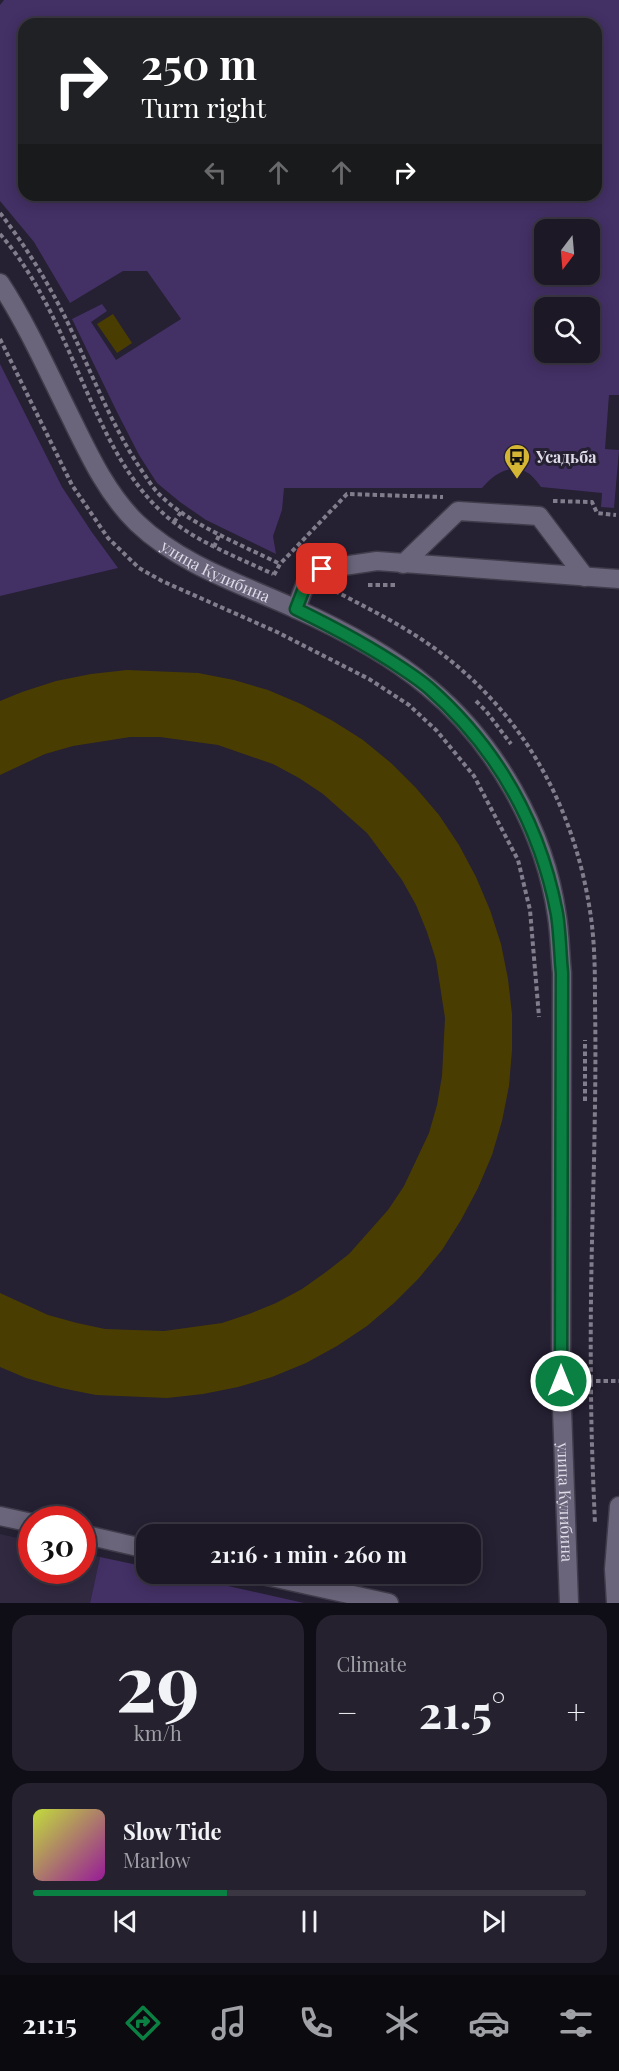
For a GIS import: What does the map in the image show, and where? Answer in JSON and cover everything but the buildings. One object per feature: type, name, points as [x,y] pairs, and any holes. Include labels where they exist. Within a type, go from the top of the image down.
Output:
[{"type":"street","name":"улица Кулибина","points":[[0,283],[19,312],[84,446],[123,508],[140,526],[171,549],[205,569],[350,635],[428,687],[461,718],[488,750],[512,786],[531,828],[547,870],[557,915],[562,973],[561,1381],[568,1603]]},
{"type":"street","points":[[403,564],[458,511],[539,516],[585,577]]},
{"type":"street","points":[[296,609],[308,578],[322,569],[377,561],[619,579]]},
{"type":"street","points":[[616,1603],[614,1569],[619,1506]]},
{"type":"street","points":[[1,1518],[18,1521]]},
{"type":"street","points":[[96,1537],[136,1546]]},
{"type":"street","points":[[303,1584],[389,1603]]},
{"type":"path","points":[[0,213],[14,230],[65,316],[108,412],[130,453],[161,497],[181,512],[220,534],[280,564]]},
{"type":"path","points":[[0,234],[39,290],[110,443],[128,473],[149,499],[174,522],[214,546],[303,589]]},
{"type":"path","points":[[0,339],[72,485],[108,538],[139,568],[162,581],[278,632],[369,679],[409,705],[437,731],[474,776],[518,860],[530,910],[540,1024]]},
{"type":"path","points":[[174,522],[181,512]]},
{"type":"path","points":[[214,546],[220,534]]},
{"type":"path","points":[[472,697],[486,711],[514,749]]},
{"type":"path","points":[[585,1029],[585,1111]]},
{"type":"path","points":[[583,1370],[583,1381],[619,1381]]},
{"type":"shaded area","points":[[4,0],[619,0],[619,395],[609,395],[605,449],[619,450],[614,508],[601,507],[602,493],[541,487],[528,473],[515,469],[502,472],[482,488],[284,488],[282,510],[273,536],[276,554],[206,520],[157,483],[139,455],[72,319],[102,304],[107,311],[91,322],[116,360],[181,319],[147,271],[123,271],[70,303],[34,242],[0,201],[0,5]]},
{"type":"shaded area","points":[[0,364],[62,487],[118,568],[0,596]]},
{"type":"shaded area","points":[[0,1534],[18,1538],[18,1584],[94,1584],[90,1603],[0,1603]]},
{"type":"shaded area","points":[[96,1556],[100,1557],[96,1575]]},
{"type":"shaded area","points":[[100,1557],[136,1565],[136,1584],[219,1584],[304,1603],[90,1603],[96,1584]]},
{"type":"place","name":"Усадьба","points":[[517,480]]},
{"type":"route","points":[[322,569],[308,578],[296,609],[350,635],[385,657],[428,687],[461,718],[488,750],[512,786],[547,870],[557,915],[562,973],[561,1381]]}]
